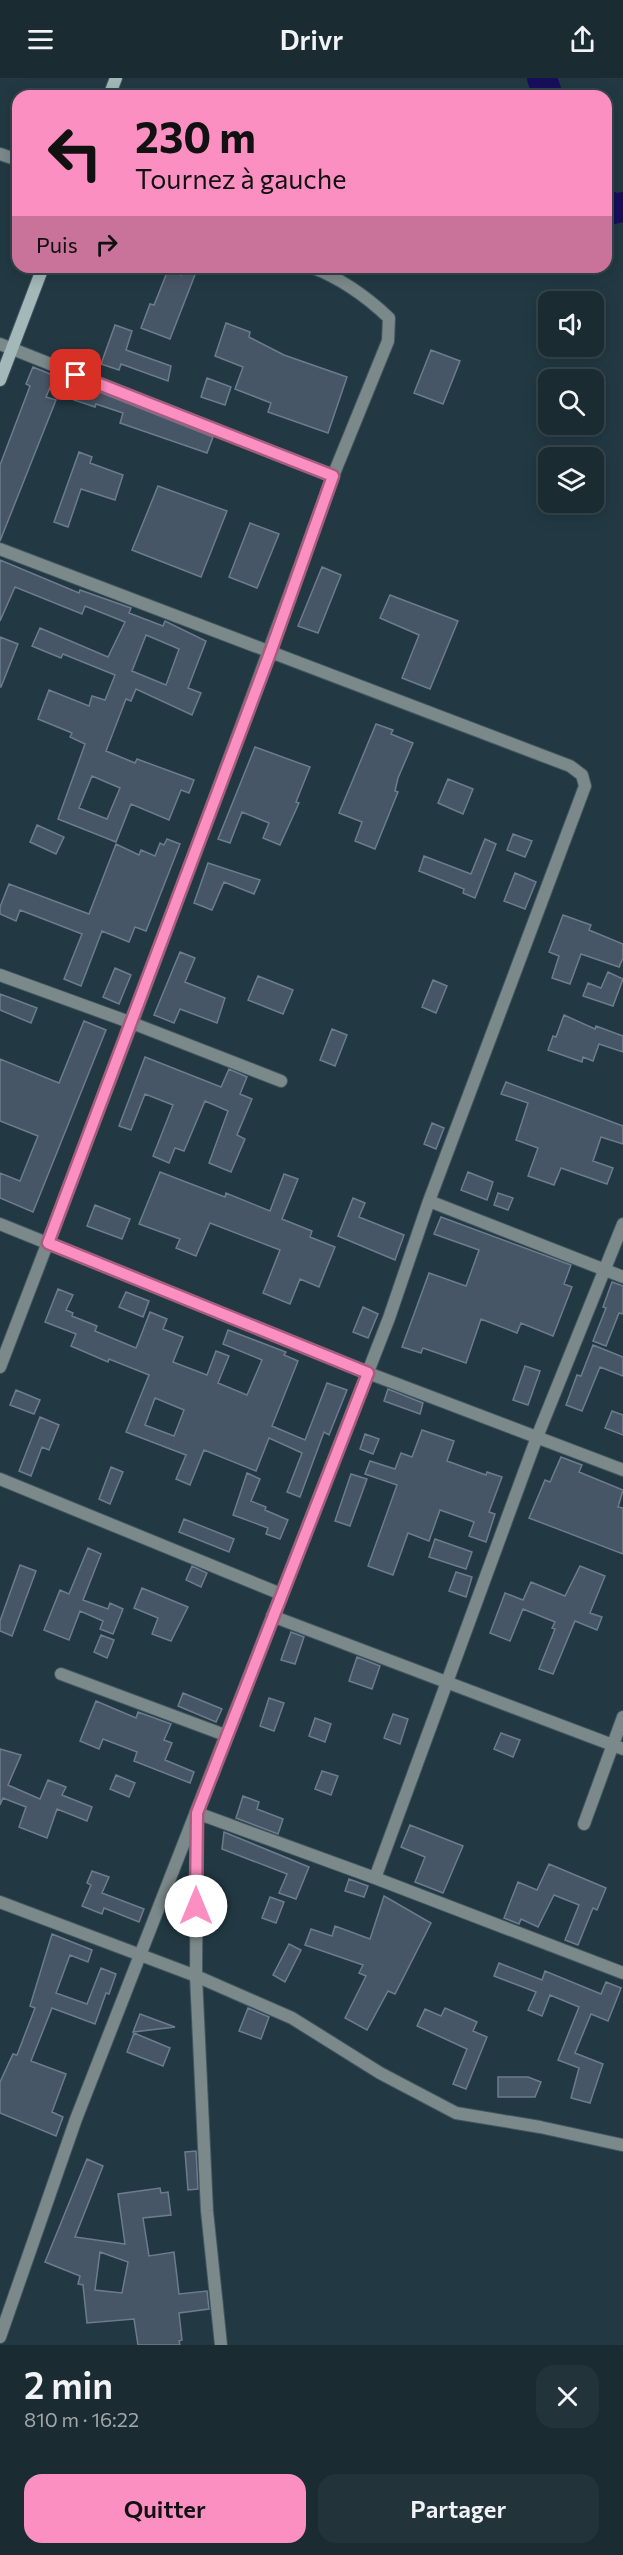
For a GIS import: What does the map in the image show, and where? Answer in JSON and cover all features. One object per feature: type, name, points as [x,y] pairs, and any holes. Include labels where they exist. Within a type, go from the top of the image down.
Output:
[{"type":"main road","points":[[0,380],[6,347],[41,273]]},
{"type":"street","points":[[0,1367],[132,1023],[270,653],[333,476],[388,340],[389,318],[351,287],[323,273]]},
{"type":"street","points":[[6,347],[333,476]]},
{"type":"street","points":[[0,549],[570,766],[582,775],[585,786],[429,1202],[368,1373],[76,2119],[0,2337]]},
{"type":"street","points":[[0,975],[281,1081]]},
{"type":"street","points":[[429,1202],[623,1277]]},
{"type":"street","points":[[0,1224],[368,1373],[623,1470]]},
{"type":"street","points":[[375,1878],[537,1437],[623,1224]]},
{"type":"street","points":[[0,1479],[281,1594]]},
{"type":"street","points":[[272,1616],[447,1680],[618,1747]]},
{"type":"street","points":[[61,1674],[225,1735]]},
{"type":"street","points":[[584,1824],[618,1747],[623,1717]]},
{"type":"street","points":[[197,1813],[623,1973]]},
{"type":"street","points":[[197,1813],[196,1976],[207,2211],[221,2345]]},
{"type":"street","points":[[0,1902],[196,1976],[292,2018],[380,2073],[456,2113],[622,2145]]},
{"type":"building","points":[[167,273],[181,275],[182,273],[196,273],[170,339],[141,328],[150,304],[154,305]]},
{"type":"building","points":[[226,323],[250,332],[249,337],[284,355],[347,377],[328,433],[268,412],[271,403],[235,389],[243,367],[215,356]]},
{"type":"building","points":[[115,325],[132,331],[126,350],[171,366],[168,381],[121,364],[119,370],[101,364]]},
{"type":"building","points":[[431,350],[460,361],[443,404],[414,393]]},
{"type":"building","points":[[33,367],[55,376],[46,397],[56,400],[0,541],[0,465],[30,386],[26,384]]},
{"type":"building","points":[[207,378],[231,387],[225,405],[201,397]]},
{"type":"building","points":[[79,384],[213,437],[207,453],[120,423],[123,413],[74,400]]},
{"type":"building","points":[[79,452],[92,457],[90,463],[123,475],[115,500],[81,489],[68,527],[54,522]]},
{"type":"building","points":[[158,486],[227,511],[201,577],[132,550]]},
{"type":"building","points":[[250,523],[279,534],[257,588],[229,577]]},
{"type":"building","points":[[0,560],[79,593],[80,590],[131,608],[129,613],[163,626],[165,621],[206,641],[188,688],[201,693],[192,715],[136,689],[131,701],[126,699],[106,751],[135,763],[137,759],[194,780],[189,793],[181,790],[169,820],[131,804],[116,842],[58,819],[85,744],[70,737],[72,733],[38,719],[49,690],[89,706],[92,696],[105,700],[115,675],[63,654],[61,658],[32,646],[40,628],[108,657],[125,622],[85,606],[82,614],[15,587],[0,621]],"holes":[[[146,635],[179,649],[166,685],[132,671]],[[92,776],[120,788],[107,819],[79,808]]]},
{"type":"building","points":[[322,567],[341,575],[318,633],[298,626]]},
{"type":"building","points":[[390,595],[458,621],[430,689],[402,678],[419,635],[380,618]]},
{"type":"building","points":[[0,637],[18,644],[1,687],[0,687]]},
{"type":"building","points":[[376,724],[393,730],[391,734],[413,743],[398,778],[395,791],[398,792],[375,849],[355,841],[362,822],[339,813]]},
{"type":"building","points":[[255,747],[310,767],[296,802],[299,803],[280,845],[263,838],[269,823],[242,812],[230,843],[218,839]]},
{"type":"building","points":[[448,779],[473,789],[463,814],[438,803]]},
{"type":"building","points":[[37,825],[64,837],[56,854],[30,842]]},
{"type":"building","points":[[513,834],[532,841],[525,857],[507,850]]},
{"type":"building","points":[[167,839],[180,844],[146,931],[135,927],[129,942],[102,931],[81,986],[64,979],[82,934],[20,910],[16,921],[0,914],[0,907],[9,884],[89,914],[116,844],[139,855],[141,850],[155,856],[160,843],[164,845]]},
{"type":"building","points":[[485,839],[496,844],[475,898],[463,893],[464,889],[419,871],[424,856],[471,874]]},
{"type":"building","points":[[208,863],[260,880],[254,894],[224,882],[212,910],[194,903]]},
{"type":"building","points":[[515,873],[536,882],[525,909],[504,901]]},
{"type":"building","points":[[563,915],[591,925],[589,930],[623,944],[623,958],[619,967],[581,954],[570,984],[552,978],[559,956],[549,952]]},
{"type":"building","points":[[180,952],[195,958],[185,982],[225,998],[217,1023],[180,1009],[174,1023],[154,1015]]},
{"type":"building","points":[[115,968],[131,975],[119,1004],[103,997]]},
{"type":"building","points":[[608,972],[623,979],[613,1006],[583,996],[588,983],[601,988]]},
{"type":"building","points":[[258,976],[293,990],[283,1014],[248,1000]]},
{"type":"building","points":[[433,980],[447,986],[436,1013],[422,1007]]},
{"type":"building","points":[[0,994],[37,1008],[31,1023],[0,1010]]},
{"type":"building","points":[[564,1015],[595,1029],[596,1026],[623,1036],[623,1052],[599,1044],[593,1061],[583,1057],[582,1062],[548,1050],[553,1036],[556,1037]]},
{"type":"building","points":[[84,1021],[106,1030],[33,1212],[0,1198],[0,1173],[20,1181],[38,1136],[0,1121],[0,1059],[59,1083]]},
{"type":"building","points":[[332,1029],[347,1035],[335,1066],[320,1060]]},
{"type":"building","points":[[145,1057],[221,1087],[229,1069],[247,1077],[240,1094],[252,1099],[237,1135],[245,1139],[231,1172],[209,1163],[228,1111],[205,1101],[184,1151],[175,1148],[169,1163],[153,1156],[173,1105],[145,1094],[131,1130],[119,1126]]},
{"type":"building","points":[[506,1082],[623,1126],[623,1144],[601,1137],[593,1161],[613,1168],[607,1184],[561,1168],[554,1185],[528,1176],[538,1148],[516,1140],[528,1103],[501,1094]]},
{"type":"building","points":[[432,1123],[444,1128],[436,1149],[424,1144]]},
{"type":"building","points":[[160,1172],[225,1197],[226,1193],[270,1211],[284,1174],[298,1179],[282,1219],[312,1231],[310,1237],[335,1247],[319,1287],[300,1279],[290,1304],[263,1293],[280,1250],[210,1223],[196,1256],[176,1248],[180,1239],[139,1224]]},
{"type":"building","points":[[468,1172],[493,1182],[487,1200],[461,1190]]},
{"type":"building","points":[[498,1193],[513,1198],[508,1210],[494,1205]]},
{"type":"building","points":[[353,1198],[365,1203],[359,1217],[404,1235],[395,1260],[338,1236]]},
{"type":"building","points":[[95,1205],[130,1219],[122,1239],[87,1226]]},
{"type":"building","points":[[441,1217],[571,1265],[564,1284],[572,1287],[553,1336],[521,1323],[517,1333],[481,1319],[466,1363],[423,1348],[421,1353],[402,1347],[429,1273],[466,1286],[479,1250],[434,1234]]},
{"type":"building","points":[[612,1282],[623,1286],[623,1314],[619,1313],[606,1346],[593,1341],[606,1308],[603,1307]]},
{"type":"building","points":[[58,1289],[73,1295],[66,1310],[73,1313],[72,1316],[97,1326],[95,1331],[136,1348],[150,1312],[167,1319],[163,1329],[183,1337],[173,1362],[207,1375],[216,1351],[229,1356],[218,1383],[247,1395],[262,1360],[223,1344],[228,1330],[286,1352],[284,1355],[298,1361],[272,1426],[305,1440],[327,1383],[347,1390],[329,1435],[324,1432],[300,1497],[287,1492],[302,1453],[269,1438],[256,1471],[204,1450],[190,1485],[176,1479],[186,1455],[126,1432],[149,1375],[109,1359],[108,1362],[71,1346],[76,1334],[45,1322]],"holes":[[[155,1398],[184,1410],[174,1436],[145,1425]]]},
{"type":"building","points":[[126,1292],[149,1301],[143,1317],[119,1307]]},
{"type":"building","points":[[363,1307],[378,1314],[368,1338],[353,1332]]},
{"type":"building","points":[[593,1345],[623,1357],[623,1376],[600,1367],[582,1411],[566,1405],[577,1375],[581,1376]]},
{"type":"building","points":[[525,1366],[540,1371],[528,1405],[513,1400]]},
{"type":"building","points":[[388,1389],[423,1403],[420,1414],[384,1401]]},
{"type":"building","points":[[16,1390],[40,1400],[34,1414],[10,1405]]},
{"type":"building","points":[[612,1411],[623,1415],[623,1435],[605,1428]]},
{"type":"building","points":[[40,1417],[59,1425],[49,1450],[42,1447],[31,1476],[19,1471]]},
{"type":"building","points":[[422,1430],[454,1441],[447,1461],[486,1475],[487,1472],[502,1477],[489,1512],[495,1514],[486,1542],[469,1536],[474,1522],[440,1510],[429,1541],[408,1533],[393,1575],[368,1566],[397,1485],[365,1474],[370,1461],[395,1469],[401,1453],[412,1457]]},
{"type":"building","points":[[365,1434],[379,1439],[373,1454],[360,1449]]},
{"type":"building","points":[[561,1457],[582,1465],[579,1472],[623,1490],[618,1507],[623,1508],[623,1554],[529,1518],[545,1480],[550,1482]]},
{"type":"building","points":[[111,1467],[123,1472],[110,1504],[99,1499]]},
{"type":"building","points":[[247,1473],[260,1479],[251,1501],[288,1520],[280,1539],[266,1534],[268,1528],[233,1515]]},
{"type":"building","points":[[351,1474],[367,1479],[350,1526],[335,1521]]},
{"type":"building","points":[[184,1519],[234,1539],[229,1552],[179,1532]]},
{"type":"building","points":[[435,1539],[472,1552],[466,1569],[429,1557]]},
{"type":"building","points":[[88,1548],[101,1554],[83,1600],[108,1609],[110,1603],[123,1609],[113,1634],[100,1629],[103,1621],[80,1611],[69,1640],[44,1630],[60,1590],[69,1594]]},
{"type":"building","points":[[20,1565],[36,1571],[12,1636],[0,1631],[0,1621]]},
{"type":"building","points":[[192,1566],[207,1573],[201,1587],[186,1580]]},
{"type":"building","points":[[580,1566],[605,1576],[590,1613],[602,1617],[597,1630],[575,1621],[553,1674],[539,1669],[555,1629],[552,1628],[555,1622],[523,1609],[510,1641],[490,1633],[505,1593],[523,1600],[531,1582],[565,1596]]},
{"type":"building","points":[[456,1572],[472,1577],[466,1597],[449,1591]]},
{"type":"building","points":[[142,1588],[188,1607],[171,1641],[152,1634],[158,1618],[134,1608]]},
{"type":"building","points":[[291,1632],[304,1637],[295,1664],[281,1660]]},
{"type":"building","points":[[101,1635],[114,1640],[107,1658],[94,1652]]},
{"type":"building","points":[[357,1657],[380,1666],[372,1689],[349,1681]]},
{"type":"building","points":[[183,1693],[222,1709],[216,1722],[178,1706]]},
{"type":"building","points":[[269,1698],[284,1703],[274,1731],[260,1726]]},
{"type":"building","points":[[96,1701],[136,1718],[138,1712],[171,1724],[164,1740],[172,1743],[165,1760],[194,1772],[190,1783],[134,1761],[137,1752],[103,1739],[99,1749],[80,1741]]},
{"type":"building","points":[[393,1714],[408,1719],[400,1744],[384,1738]]},
{"type":"building","points":[[315,1718],[331,1724],[325,1742],[309,1736]]},
{"type":"building","points":[[501,1733],[520,1740],[513,1757],[494,1749]]},
{"type":"building","points":[[0,1749],[21,1755],[8,1785],[40,1799],[48,1780],[66,1787],[62,1795],[92,1807],[87,1821],[57,1809],[47,1838],[19,1827],[26,1807],[3,1798],[0,1805]]},
{"type":"building","points":[[322,1771],[338,1776],[331,1795],[315,1789]]},
{"type":"building","points":[[116,1775],[135,1783],[129,1797],[110,1789]]},
{"type":"building","points":[[243,1796],[259,1802],[257,1809],[283,1819],[278,1834],[236,1818]]},
{"type":"building","points":[[410,1825],[463,1846],[443,1893],[415,1882],[425,1857],[401,1847]]},
{"type":"building","points":[[224,1832],[309,1867],[296,1899],[279,1893],[287,1874],[222,1849]]},
{"type":"building","points":[[549,1864],[606,1888],[597,1910],[593,1908],[578,1945],[565,1940],[579,1905],[554,1895],[538,1927],[521,1919],[519,1924],[504,1918],[518,1882],[537,1890]]},
{"type":"building","points":[[92,1871],[109,1877],[102,1893],[144,1909],[139,1922],[104,1908],[102,1914],[82,1906],[91,1885],[87,1883]]},
{"type":"building","points":[[349,1879],[368,1886],[364,1897],[345,1891]]},
{"type":"building","points":[[384,1896],[431,1923],[395,1994],[388,1991],[367,2030],[345,2018],[366,1976],[359,1973],[363,1965],[305,1945],[311,1929],[332,1936],[335,1926],[370,1939]]},
{"type":"building","points":[[270,1897],[284,1902],[276,1923],[262,1918]]},
{"type":"building","points":[[52,1934],[92,1950],[88,1962],[70,1955],[56,1993],[87,2004],[101,1968],[116,1974],[109,1994],[106,1993],[95,2024],[52,2008],[31,2061],[66,2074],[52,2112],[63,2117],[56,2136],[0,2113],[0,2082],[13,2054],[17,2055],[35,2008],[30,2006]]},
{"type":"building","points":[[289,1944],[301,1950],[285,1982],[273,1975]]},
{"type":"building","points":[[499,1963],[542,1980],[545,1971],[601,1994],[606,1982],[621,1988],[608,2021],[591,2014],[575,2053],[603,2064],[590,2103],[571,2098],[579,2068],[558,2060],[579,2007],[550,1995],[542,2016],[528,2010],[536,1992],[494,1976]]},
{"type":"building","points":[[248,2008],[269,2017],[261,2039],[239,2031]]},
{"type":"building","points":[[445,2008],[477,2022],[473,2031],[487,2037],[466,2089],[453,2084],[467,2049],[417,2026],[425,2009],[441,2016]]},
{"type":"building","points":[[140,2014],[175,2027],[133,2032]]},
{"type":"building","points":[[134,2033],[170,2048],[163,2066],[127,2052]]},
{"type":"building","points":[[498,2077],[528,2077],[541,2082],[535,2097],[498,2097]]},
{"type":"building","points":[[196,2151],[198,2189],[188,2190],[185,2152]]},
{"type":"building","points":[[87,2159],[103,2166],[75,2237],[125,2244],[118,2194],[160,2188],[161,2193],[168,2192],[171,2215],[143,2218],[149,2256],[174,2252],[179,2294],[207,2291],[209,2309],[179,2313],[182,2340],[179,2341],[180,2345],[138,2345],[134,2319],[87,2323],[83,2285],[78,2284],[80,2276],[45,2262]],"holes":[[[100,2252],[128,2262],[122,2293],[95,2290]]]},
{"type":"waterway","points":[[542,78],[546,90]]},
{"type":"waterway","points":[[612,208],[623,207]]},
{"type":"route","points":[[76,375],[333,476],[270,653],[48,1243],[368,1373],[225,1735],[197,1813],[196,1906]]}]
